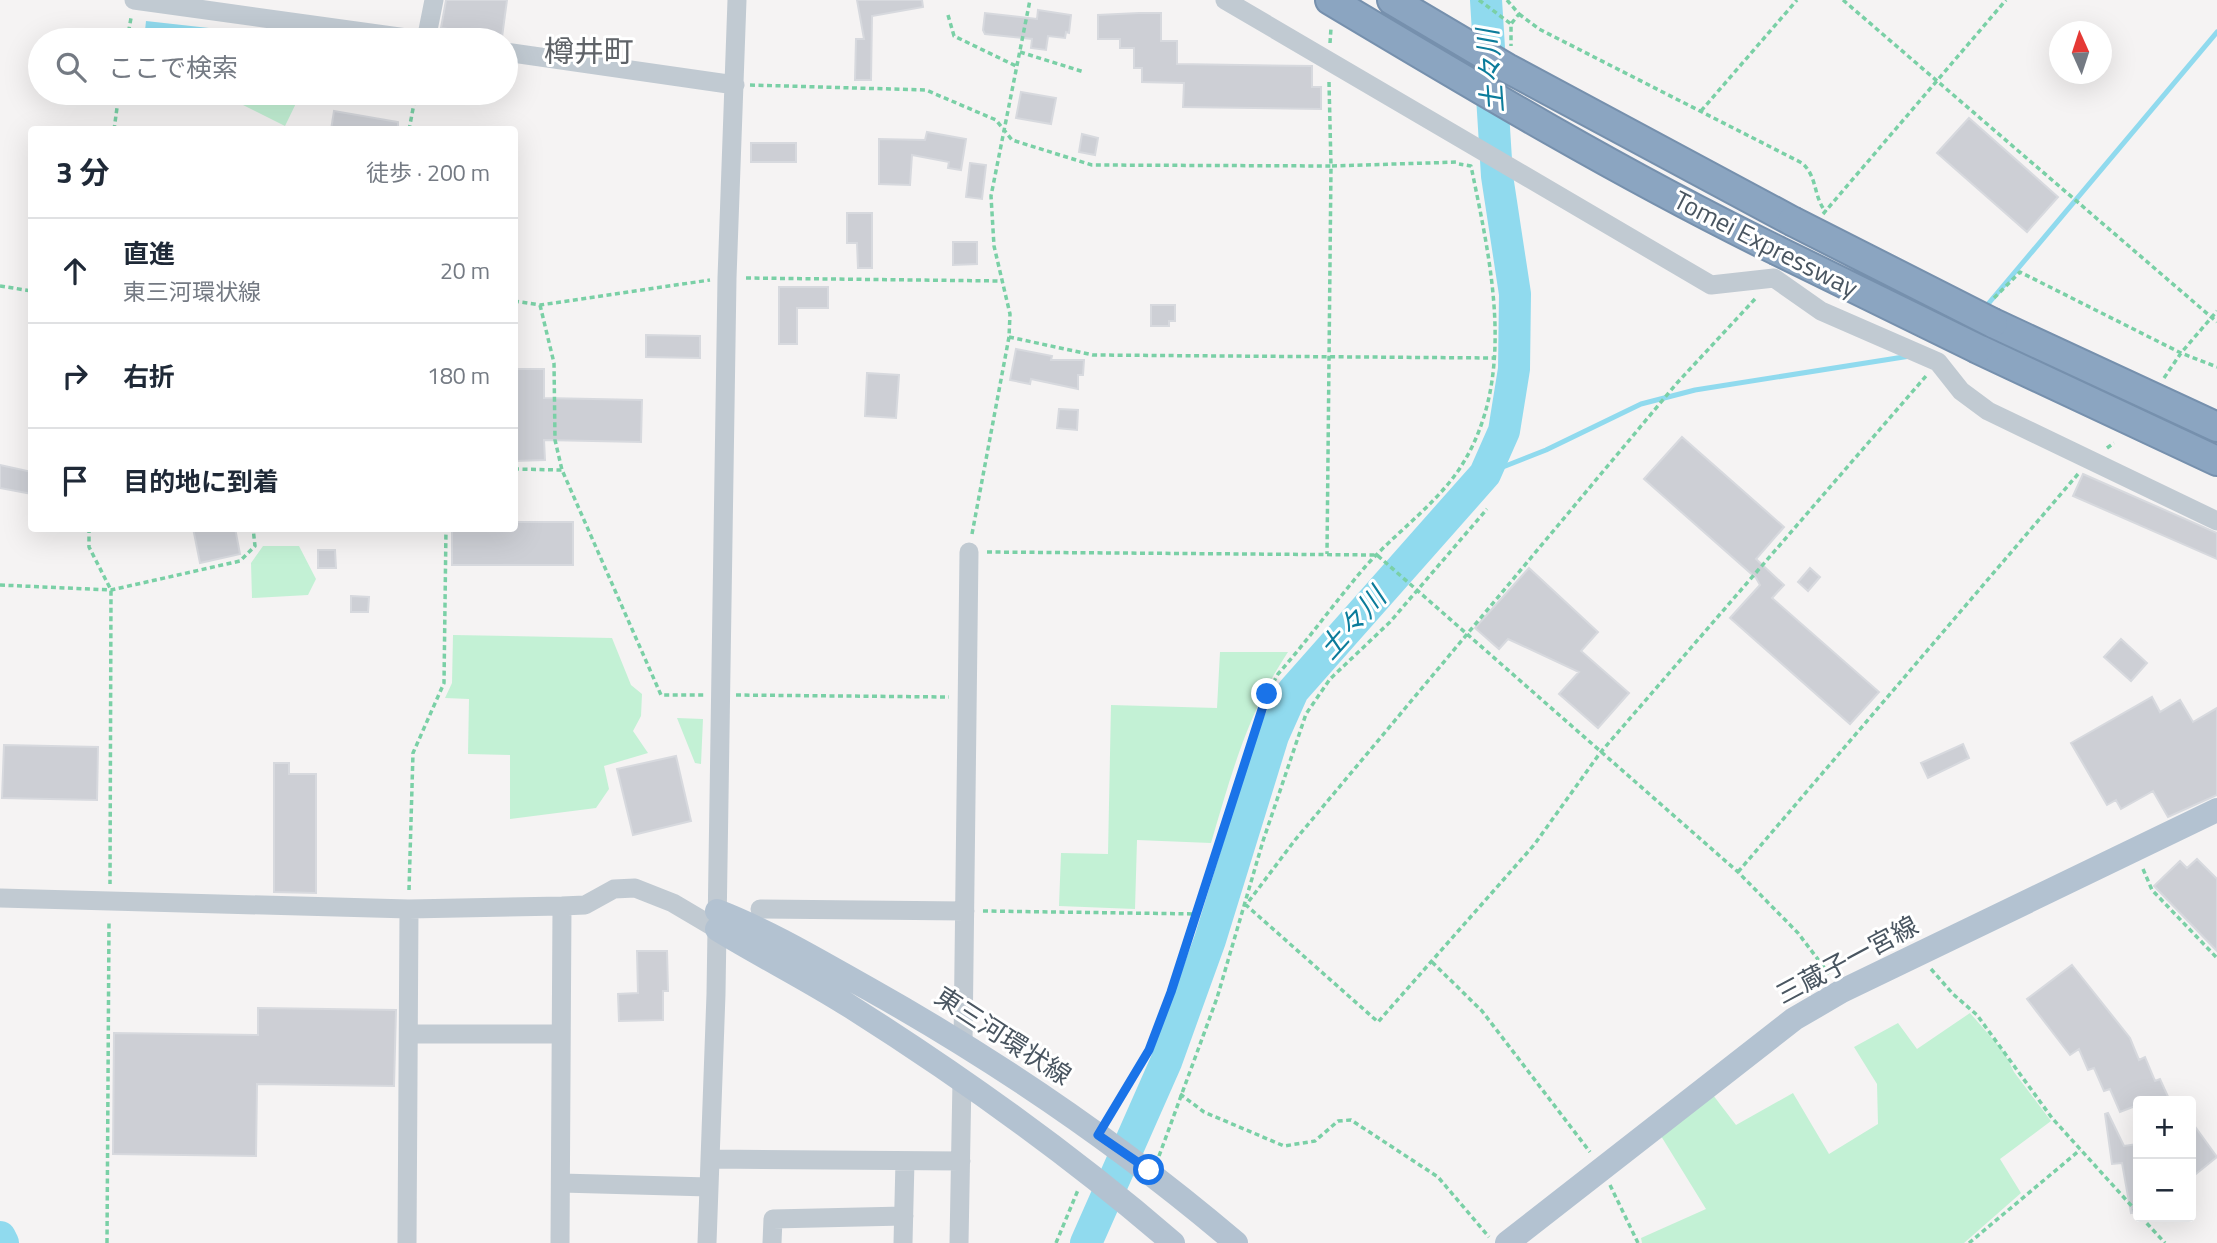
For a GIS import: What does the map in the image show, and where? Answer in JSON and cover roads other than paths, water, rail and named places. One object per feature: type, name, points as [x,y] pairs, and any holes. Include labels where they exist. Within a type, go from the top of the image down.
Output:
[{"type":"highway","name":"Tomei Expressway","points":[[1330,0],[1509,107],[1709,217],[1775,264],[1978,349],[2217,461]]},
{"type":"highway","name":"Tomei Expressway","points":[[1392,0],[1473,48],[1509,57],[1804,222],[1993,311],[2217,427]]},
{"type":"main road","name":"三蔵子一宮線","points":[[1507,1243],[1794,1019],[1842,991],[2217,810]]},
{"type":"main road","name":"東三河環状線","points":[[717,920],[784,941],[963,1044],[1151,1172],[1236,1243]]},
{"type":"main road","points":[[717,920],[962,1080],[1091,1175],[1173,1243]]},
{"type":"street","points":[[428,28],[434,0]]},
{"type":"street","points":[[706,1243],[717,920],[727,278],[737,0]]},
{"type":"street","points":[[1225,0],[1711,285],[1775,264],[1821,311],[1938,362],[1961,391],[1988,411],[2217,521]]},
{"type":"street","points":[[133,7],[316,28]]},
{"type":"street","points":[[518,54],[735,85]]},
{"type":"street","points":[[963,1044],[969,552]]},
{"type":"street","points":[[0,898],[409,909],[584,905],[614,889],[625,887],[654,894],[717,920]]},
{"type":"street","points":[[560,1243],[562,906]]},
{"type":"street","points":[[407,1243],[409,909]]},
{"type":"street","points":[[761,909],[965,911]]},
{"type":"street","points":[[408,1034],[561,1034]]},
{"type":"street","points":[[959,1243],[962,1080]]},
{"type":"street","points":[[710,1159],[961,1161]]},
{"type":"street","points":[[903,1243],[905,1161]]},
{"type":"street","points":[[561,1184],[709,1186]]},
{"type":"street","points":[[772,1243],[773,1219],[904,1216]]},
{"type":"water","points":[[146,21],[209,28],[145,28]]},
{"type":"waterway","name":"土々川","points":[[1086,1243],[1166,1062],[1210,940],[1273,736],[1293,691],[1485,474],[1504,431],[1514,369],[1515,294],[1497,176],[1486,0]]},
{"type":"waterway","points":[[1983,310],[2217,32]]},
{"type":"waterway","points":[[1485,474],[1546,450],[1641,404],[1695,390],[1910,356]]},
{"type":"waterway","points":[[0,1237],[3,1243]]},
{"type":"district","name":"樽井町","points":[[589,52]]}]
